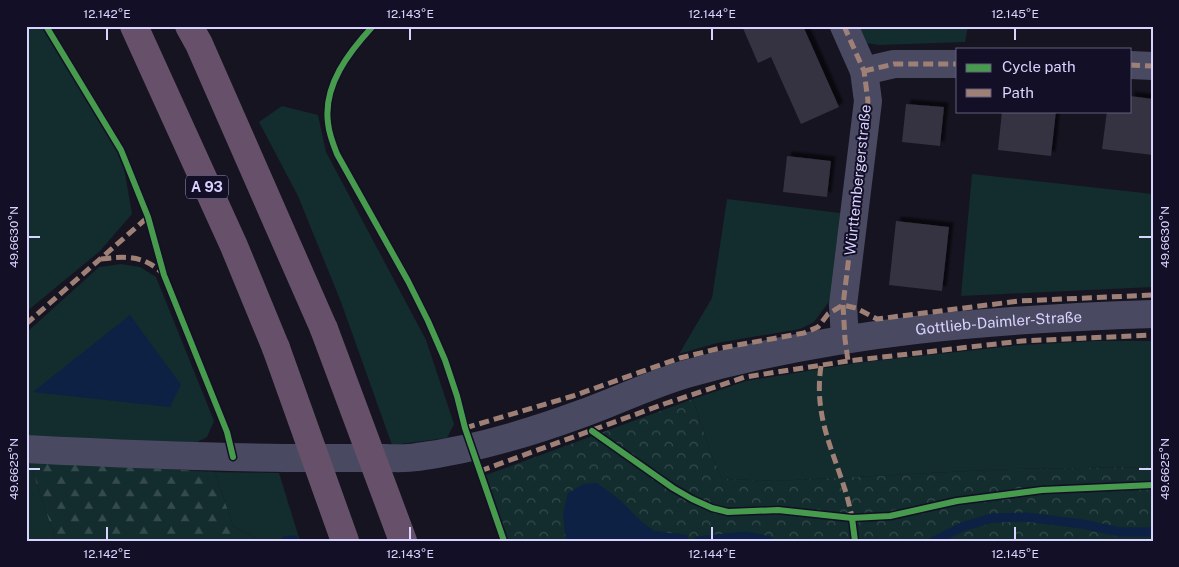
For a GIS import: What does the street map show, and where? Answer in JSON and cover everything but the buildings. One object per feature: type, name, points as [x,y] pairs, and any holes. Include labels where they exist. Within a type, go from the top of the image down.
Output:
[{"type":"highway","name":"A 93","points":[[134,26],[234,246],[276,348],[345,541]]},
{"type":"highway","points":[[189,26],[199,44],[324,329],[403,541]]},
{"type":"street","name":"Württembergerstraße","points":[[844,26],[864,71],[868,101],[844,306],[845,338]]},
{"type":"street","points":[[864,71],[894,64],[956,64]]},
{"type":"street","points":[[1132,66],[1153,66]]},
{"type":"street","name":"Gottlieb-Daimler-Straße","points":[[26,449],[212,457],[414,458],[472,448],[526,432],[580,414],[636,390],[685,374],[845,338],[963,325],[1073,317],[1153,314]]},
{"type":"green space","points":[[26,26],[46,26],[121,150],[132,214],[100,251],[26,312]]},
{"type":"green space","points":[[853,26],[968,26],[965,42],[879,45],[865,43]]},
{"type":"green space","points":[[282,106],[318,115],[326,152],[426,340],[454,424],[447,438],[392,445],[341,302],[298,196],[259,122]]},
{"type":"green space","points":[[972,174],[1153,194],[1153,287],[961,296]]},
{"type":"green space","points":[[727,199],[840,213],[837,291],[814,322],[800,329],[717,343],[679,354],[712,298]]},
{"type":"green space","points":[[121,264],[140,267],[156,277],[214,421],[207,437],[193,444],[26,438],[26,333],[99,267]]},
{"type":"green space","points":[[1093,341],[1153,341],[1153,467],[1009,469],[775,481],[722,479],[710,451],[693,399],[746,381],[856,363],[1021,345]]},
{"type":"green space","points":[[693,399],[710,451],[722,479],[775,481],[1009,469],[1153,467],[1153,541],[508,541],[486,475]]},
{"type":"green space","points":[[26,461],[29,461],[56,541],[26,541]]},
{"type":"green space","points":[[29,461],[215,472],[233,526],[262,541],[186,541],[182,539],[56,541]]},
{"type":"green space","points":[[215,472],[279,473],[300,541],[262,541],[233,526]]},
{"type":"water","points":[[130,315],[181,385],[170,407],[33,392]]},
{"type":"water","points":[[597,483],[621,501],[654,531],[687,535],[689,541],[566,541],[563,514],[568,493],[584,484]]},
{"type":"waterway","points":[[934,541],[962,527],[992,518],[1026,517],[1082,524],[1120,532],[1153,532]]},
{"type":"waterway","points":[[698,541],[746,536],[769,541]]},
{"type":"waterway","points":[[285,541],[294,540]]},
{"type":"marked path","points":[[844,26],[864,71],[868,101],[843,305],[848,361]]},
{"type":"marked path","points":[[864,71],[894,64],[956,64]]},
{"type":"marked path","points":[[1132,65],[1153,66]]},
{"type":"marked path","points":[[26,324],[148,217]]},
{"type":"marked path","points":[[101,259],[134,258],[149,263],[163,274]]},
{"type":"marked path","points":[[465,428],[573,396],[680,358],[721,348],[804,333],[818,327],[828,314],[843,305],[856,308],[877,319],[1019,301],[1153,295]]},
{"type":"marked path","points":[[480,471],[664,404],[745,377],[848,361],[1022,341],[1153,335]]},
{"type":"marked path","points":[[821,366],[819,388],[824,426],[842,479],[852,518],[855,518]]},
{"type":"cycle path","points":[[46,26],[121,150],[148,217],[164,275],[227,432],[233,457]]},
{"type":"cycle path","points":[[373,26],[347,58],[334,82],[328,109],[330,135],[337,154],[408,281],[445,360],[465,428],[504,541]]},
{"type":"cycle path","points":[[592,431],[673,488],[712,508],[728,512],[778,510],[852,518],[855,541]]},
{"type":"cycle path","points":[[852,518],[890,516],[957,501],[1042,490],[1153,485]]}]
